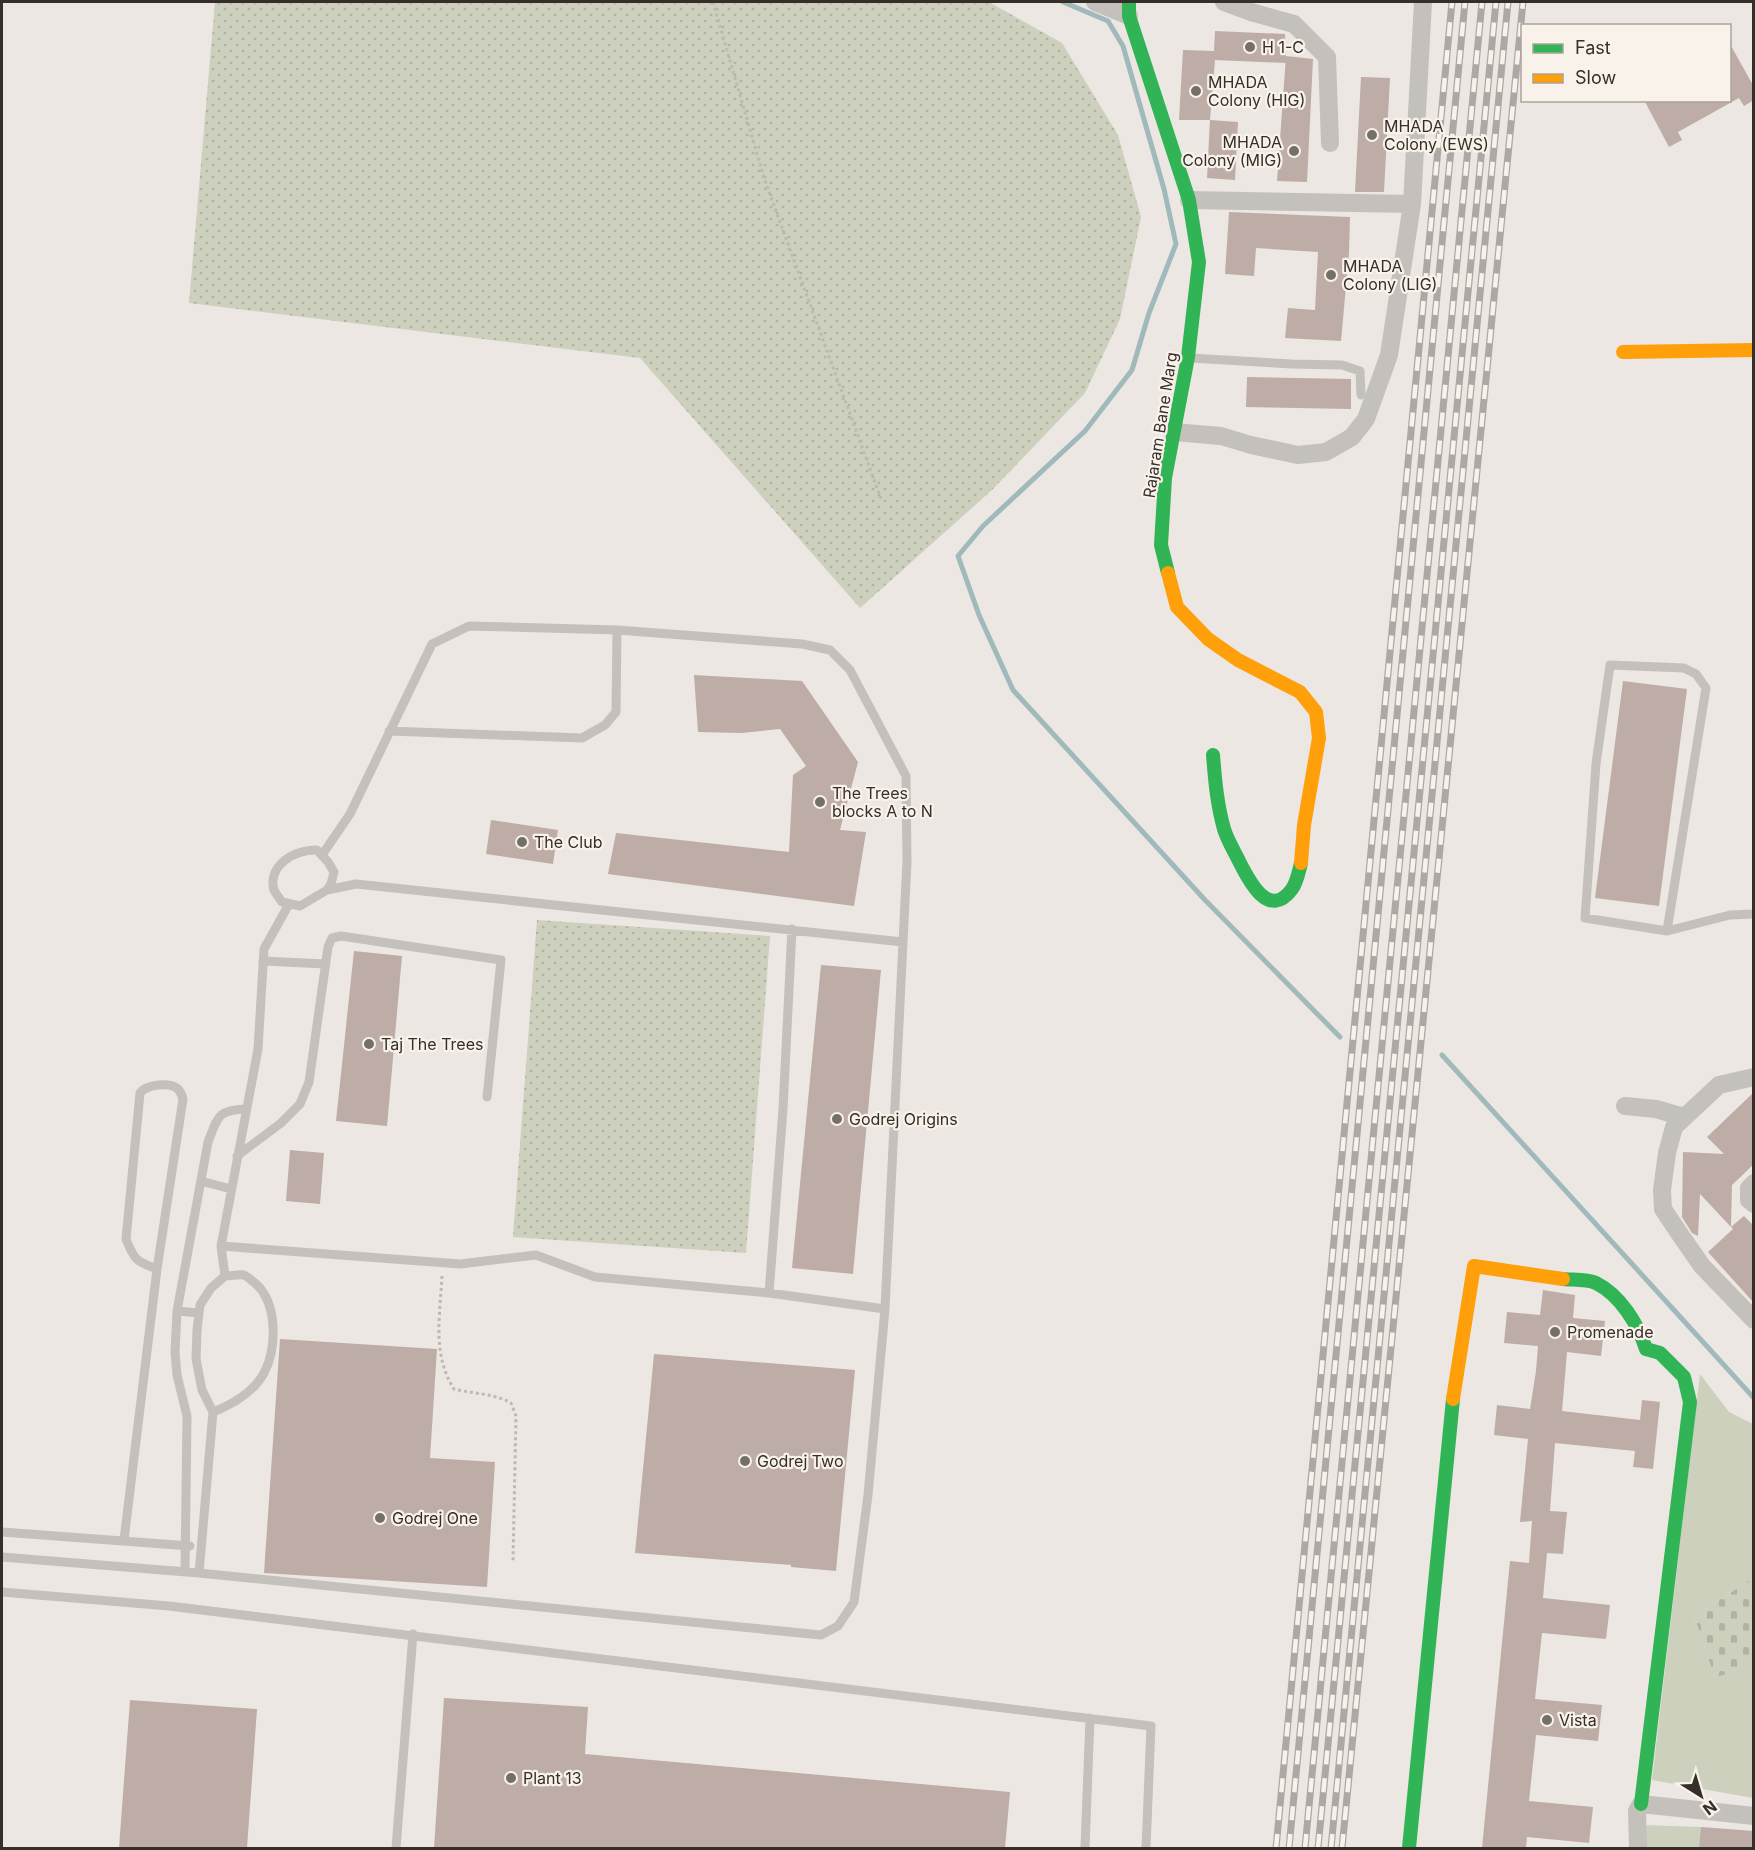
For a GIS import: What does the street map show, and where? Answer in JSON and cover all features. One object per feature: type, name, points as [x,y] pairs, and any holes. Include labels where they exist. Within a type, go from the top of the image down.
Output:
[{"type":"street","points":[[1095,2],[1129,9]]},
{"type":"street","points":[[1224,2],[1294,24],[1327,57],[1330,143]]},
{"type":"street","points":[[1174,432],[1221,436],[1298,455],[1326,452],[1352,437],[1366,419],[1389,355],[1412,204],[1423,2]]},
{"type":"street","name":"Rajaram Bane Marg","points":[[1129,9],[1189,200],[1199,262],[1188,357],[1165,478],[1161,545],[1177,607],[1208,639],[1238,660],[1300,692],[1316,712],[1319,738],[1304,825],[1303,858],[1293,888],[1285,896],[1275,900],[1263,897],[1254,890],[1244,871],[1225,832],[1216,796],[1214,755]]},
{"type":"street","points":[[1189,200],[1412,204]]},
{"type":"street","points":[[1623,352],[1754,350]]},
{"type":"street","points":[[1754,1077],[1719,1085],[1674,1127],[1667,1153],[1662,1190],[1664,1209],[1702,1266],[1754,1320]]},
{"type":"street","points":[[1625,1106],[1656,1108],[1684,1118]]},
{"type":"street","points":[[1754,1183],[1749,1188],[1749,1200],[1754,1204]]},
{"type":"street","points":[[1409,1848],[1453,1396],[1474,1266],[1595,1283],[1616,1299],[1639,1328],[1646,1349],[1660,1353],[1684,1377],[1690,1402],[1641,1804],[1637,1811],[1638,1848]]},
{"type":"street","points":[[1641,1804],[1754,1816]]},
{"type":"lane","points":[[1188,357],[1342,365],[1360,371],[1361,395]]},
{"type":"lane","points":[[2,1557],[185,1571],[821,1635],[838,1626],[854,1602],[868,1495],[885,1309],[907,862],[906,776],[850,670],[830,650],[802,644],[617,630],[469,626],[432,644],[350,814],[322,855]]},
{"type":"lane","points":[[389,731],[582,738],[605,725],[616,712],[617,630]]},
{"type":"lane","points":[[1667,931],[1706,688],[1696,674],[1684,668],[1610,665],[1596,764],[1585,918],[1667,931],[1730,915],[1754,914]]},
{"type":"lane","points":[[327,890],[334,872],[317,850],[306,849],[292,854],[282,863],[274,876],[274,890],[282,902],[300,906],[327,890],[356,884],[903,942]]},
{"type":"lane","points":[[225,1276],[221,1246],[258,1049],[264,949],[289,904]]},
{"type":"lane","points":[[769,1293],[783,1109],[792,930]]},
{"type":"lane","points":[[237,1156],[281,1123],[300,1104],[309,1082],[328,947],[332,938],[341,936],[501,960],[487,1097]]},
{"type":"lane","points":[[263,960],[326,964]]},
{"type":"lane","points":[[124,1540],[157,1269],[183,1098],[176,1087],[151,1085],[144,1087],[140,1093],[126,1239],[132,1256],[140,1263],[157,1269]]},
{"type":"lane","points":[[185,1571],[187,1416],[177,1375],[175,1352],[177,1311],[208,1142],[217,1118],[228,1110],[246,1109]]},
{"type":"lane","points":[[201,1181],[231,1190]]},
{"type":"lane","points":[[221,1246],[460,1264],[536,1255],[595,1276],[769,1293],[885,1309]]},
{"type":"lane","points":[[199,1573],[213,1412],[202,1390],[196,1359],[200,1305],[211,1288],[225,1276],[244,1275],[257,1285],[270,1303],[273,1322],[271,1348],[264,1373],[253,1387],[238,1400],[213,1412]]},
{"type":"lane","points":[[177,1311],[199,1313]]},
{"type":"lane","points":[[2,1532],[201,1546]]},
{"type":"lane","points":[[2,1592],[169,1606],[413,1634],[1151,1726],[1146,1848]]},
{"type":"lane","points":[[396,1848],[413,1634]]},
{"type":"lane","points":[[1085,1848],[1090,1719]]},
{"type":"path","points":[[713,2],[764,178],[881,499]]},
{"type":"path","points":[[442,1262],[439,1342],[445,1376],[454,1389],[473,1394],[500,1396],[511,1403],[516,1416],[513,1561]]},
{"type":"green space","points":[[215,2],[989,2],[1062,43],[1118,135],[1141,217],[1120,319],[1085,393],[992,490],[860,608],[640,358],[189,303]]},
{"type":"green space","points":[[537,920],[770,936],[746,1253],[513,1237]]},
{"type":"green space","points":[[1700,1374],[1729,1412],[1753,1424],[1753,1578],[1694,1616],[1715,1678],[1753,1664],[1753,1798],[1652,1780]]},
{"type":"green space","points":[[1753,1578],[1753,1664],[1715,1679],[1694,1616]]},
{"type":"green space","points":[[1641,1825],[1701,1827],[1699,1848],[1639,1848]]},
{"type":"building","name":"MHADA Colony (HIG)","points":[[1215,31],[1285,34],[1286,63],[1215,60],[1210,120],[1179,120],[1183,50],[1214,51]]},
{"type":"building","points":[[1731,46],[1754,87],[1754,100],[1744,106],[1739,98],[1678,132],[1682,140],[1669,147],[1645,102],[1731,102]]},
{"type":"building","points":[[1286,56],[1313,59],[1307,182],[1277,181]]},
{"type":"building","name":"MHADA Colony (EWS)","points":[[1361,77],[1390,78],[1384,192],[1355,192]]},
{"type":"building","name":"MHADA Colony (MIG)","points":[[1210,120],[1238,122],[1235,180],[1207,178]]},
{"type":"building","name":"MHADA Colony (LIG)","points":[[1229,212],[1350,217],[1341,341],[1285,338],[1288,308],[1315,310],[1318,252],[1256,248],[1254,276],[1225,274]]},
{"type":"building","points":[[1247,377],[1351,379],[1351,409],[1246,407]]},
{"type":"building","name":"The Trees blocks A to N","points":[[694,675],[802,681],[858,762],[840,830],[866,832],[854,906],[608,874],[616,833],[789,852],[793,775],[806,766],[780,729],[741,733],[698,732]]},
{"type":"building","points":[[1623,681],[1687,689],[1659,906],[1595,898]]},
{"type":"building","name":"The Club","points":[[491,820],[558,830],[553,864],[486,854]]},
{"type":"building","name":"Taj The Trees","points":[[354,951],[402,956],[387,1126],[336,1121]]},
{"type":"building","name":"Godrej Origins","points":[[821,965],[881,970],[853,1274],[792,1268]]},
{"type":"building","points":[[1754,1092],[1754,1164],[1732,1185],[1731,1227],[1700,1194],[1698,1236],[1692,1233],[1682,1217],[1683,1152],[1724,1154],[1707,1137]]},
{"type":"building","points":[[290,1150],[324,1153],[320,1204],[286,1201]]},
{"type":"building","points":[[1744,1216],[1754,1226],[1754,1303],[1708,1252]]},
{"type":"building","points":[[1543,1290],[1575,1295],[1573,1318],[1605,1321],[1601,1356],[1567,1352],[1562,1411],[1640,1420],[1642,1400],[1660,1402],[1653,1469],[1633,1467],[1635,1451],[1555,1443],[1550,1511],[1567,1512],[1563,1554],[1547,1553],[1543,1598],[1610,1605],[1606,1639],[1542,1633],[1535,1699],[1602,1705],[1598,1741],[1536,1735],[1529,1801],[1593,1807],[1589,1843],[1527,1837],[1526,1848],[1482,1848],[1510,1561],[1529,1563],[1532,1521],[1520,1522],[1528,1439],[1494,1435],[1497,1405],[1530,1409],[1536,1371],[1538,1346],[1504,1343],[1507,1312],[1540,1315]]},
{"type":"building","name":"Godrej One","points":[[280,1339],[437,1349],[430,1458],[495,1462],[487,1587],[264,1573]]},
{"type":"building","name":"Godrej Two","points":[[654,1354],[855,1370],[836,1571],[791,1567],[791,1565],[635,1553]]},
{"type":"building","points":[[444,1698],[588,1707],[585,1754],[1010,1792],[1005,1848],[434,1848]]},
{"type":"building","points":[[130,1700],[257,1709],[247,1848],[119,1848]]},
{"type":"building","points":[[1701,1827],[1754,1831],[1754,1848],[1699,1848]]},
{"type":"waterway","points":[[1063,2],[1108,21],[1123,46],[1164,189],[1176,244],[1149,313],[1132,370],[1085,431],[983,526],[958,556],[979,615],[1013,690],[1205,900],[1340,1037]]},
{"type":"waterway","points":[[1442,1055],[1754,1398]]},
{"type":"railway","points":[[1276,1848],[1452,2]]},
{"type":"railway","points":[[1289,1848],[1465,2]]},
{"type":"railway","points":[[1305,1848],[1482,2]]},
{"type":"railway","points":[[1318,1848],[1496,2]]},
{"type":"railway","points":[[1331,1848],[1508,2]]},
{"type":"railway","points":[[1342,1848],[1523,2]]},
{"type":"traffic: fast","points":[[1129,2],[1129,16],[1189,200],[1199,262],[1188,357],[1165,478],[1161,545],[1168,573]]},
{"type":"traffic: fast","points":[[1213,755],[1218,801],[1224,829],[1247,876],[1259,893],[1275,901],[1283,898],[1294,886],[1301,863]]},
{"type":"traffic: fast","points":[[1563,1279],[1596,1283],[1613,1295],[1633,1320],[1646,1349],[1660,1353],[1684,1377],[1690,1402],[1641,1804]]},
{"type":"traffic: fast","points":[[1409,1848],[1453,1399]]},
{"type":"traffic: slow","points":[[1623,352],[1754,350]]},
{"type":"traffic: slow","points":[[1168,573],[1177,607],[1208,639],[1238,660],[1300,692],[1316,712],[1319,738],[1304,825],[1301,863]]},
{"type":"traffic: slow","points":[[1453,1399],[1474,1266],[1563,1279]]},
{"type":"place","name":"H 1-C","points":[[1250,47]]},
{"type":"place","name":"MHADA Colony (HIG)","points":[[1196,91]]},
{"type":"place","name":"MHADA Colony (EWS)","points":[[1372,135]]},
{"type":"place","name":"MHADA Colony (MIG)","points":[[1294,151]]},
{"type":"place","name":"MHADA Colony (LIG)","points":[[1331,275]]},
{"type":"place","name":"The Trees blocks A to N","points":[[820,802]]},
{"type":"place","name":"The Club","points":[[522,842]]},
{"type":"place","name":"Taj The Trees","points":[[369,1044]]},
{"type":"place","name":"Godrej Origins","points":[[837,1119]]},
{"type":"place","name":"Promenade","points":[[1555,1332]]},
{"type":"place","name":"Godrej Two","points":[[745,1461]]},
{"type":"place","name":"Godrej One","points":[[380,1518]]},
{"type":"place","name":"Vista","points":[[1547,1720]]},
{"type":"place","name":"Plant 13","points":[[511,1778]]}]
